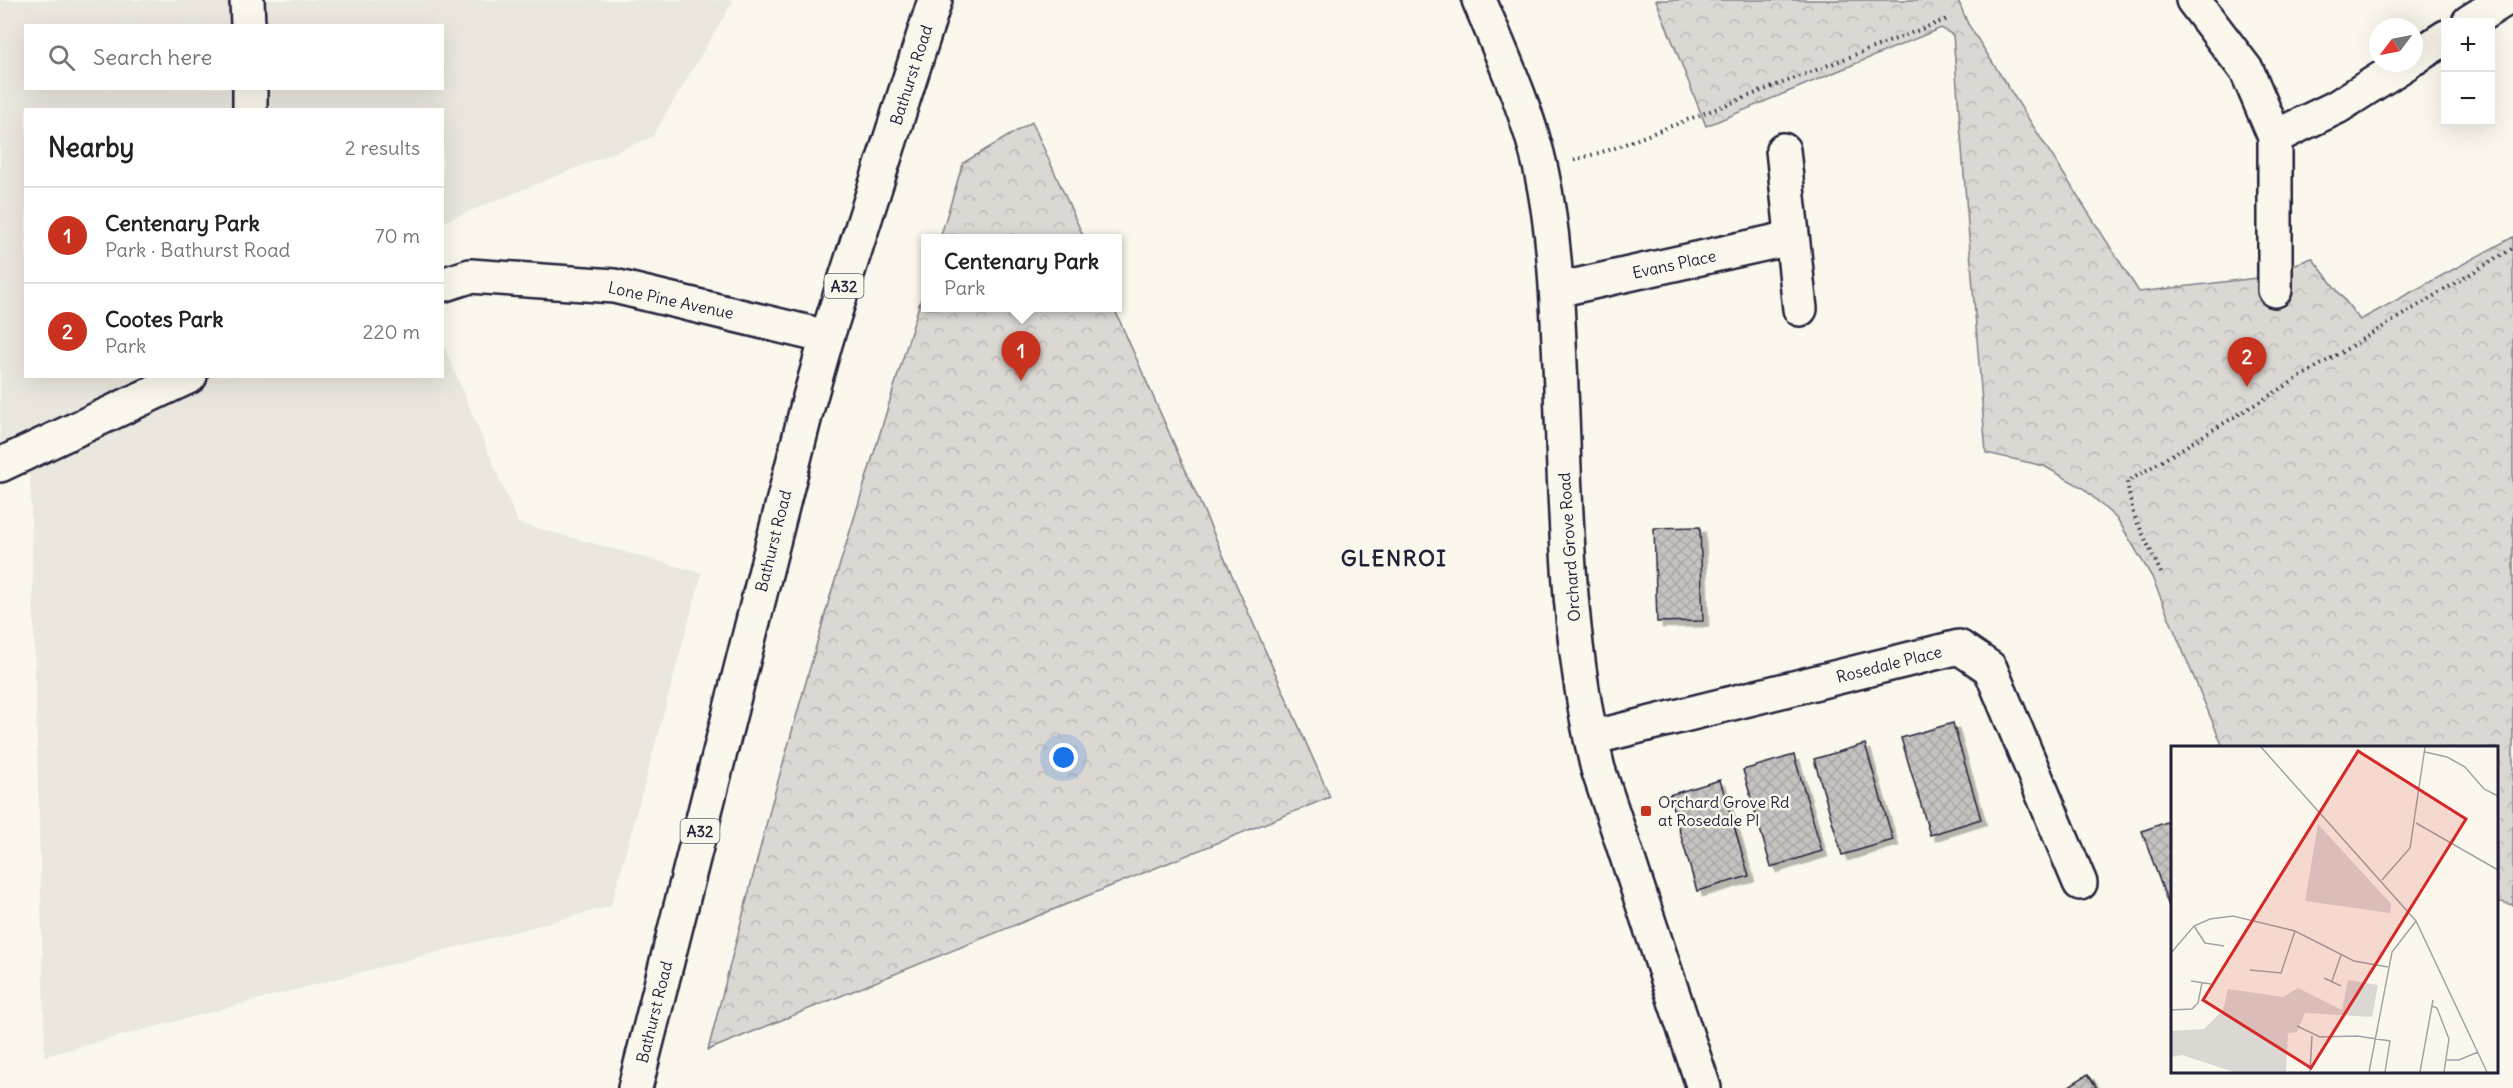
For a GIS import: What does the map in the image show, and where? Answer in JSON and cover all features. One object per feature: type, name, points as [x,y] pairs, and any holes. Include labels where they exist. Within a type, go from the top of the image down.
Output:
[{"type":"main road","points":[[247,0],[248,24]]},
{"type":"main road","name":"Bathurst Road","points":[[635,1088],[827,337],[935,0]]},
{"type":"main road","name":"Orchard Grove Road","points":[[1479,0],[1512,80],[1541,170],[1551,226],[1557,290],[1569,578],[1579,671],[1591,738],[1598,769],[1704,1088]]},
{"type":"main road","points":[[2193,0],[2247,71],[2275,137],[2275,290]]},
{"type":"main road","points":[[2475,18],[2504,0]]},
{"type":"main road","points":[[2423,52],[2441,41]]},
{"type":"main road","points":[[2275,137],[2337,107],[2392,72]]},
{"type":"main road","points":[[250,90],[250,108]]},
{"type":"main road","points":[[1783,150],[1800,309]]},
{"type":"main road","name":"Evans Place","points":[[1557,290],[1791,238]]},
{"type":"main road","name":"Lone Pine Avenue","points":[[444,284],[470,276],[614,286],[827,337]]},
{"type":"main road","points":[[0,465],[186,378]]},
{"type":"main road","name":"Rosedale Place","points":[[1591,738],[1959,647],[1990,668],[2080,883]]},
{"type":"path","points":[[1541,170],[1612,149],[1950,18]]},
{"type":"path","points":[[2161,573],[2133,513],[2127,482],[2513,248]]},
{"type":"shaded area","points":[[0,0],[734,0],[652,137],[444,222],[444,108],[24,108],[24,378],[444,378],[444,346],[518,523],[702,573],[611,906],[45,1056],[30,477],[0,461]]},
{"type":"green space","points":[[1656,0],[1958,0],[1968,24],[2139,292],[2257,278],[2312,258],[2360,320],[2513,237],[2513,905],[2498,901],[2498,746],[2223,746],[2152,577],[2118,520],[2083,488],[2044,466],[1986,453],[1953,35],[1941,28],[1706,126]]},
{"type":"green space","points":[[1032,122],[1082,234],[941,234],[963,163]]},
{"type":"green space","points":[[921,299],[921,312],[1116,312],[1330,797],[708,1050],[771,806],[829,600]]},
{"type":"building","points":[[1700,527],[1703,621],[1657,622],[1654,528]]},
{"type":"building","points":[[1953,723],[1981,819],[1930,835],[1901,738]]},
{"type":"building","points":[[1865,744],[1893,840],[1842,855],[1814,759]]},
{"type":"building","points":[[1794,755],[1822,851],[1771,867],[1743,770]]},
{"type":"building","points":[[1720,780],[1749,876],[1697,891],[1669,795]]},
{"type":"building","points":[[2171,820],[2171,912],[2142,831]]},
{"type":"building","points":[[2088,1074],[2097,1088],[2066,1088]]},
{"type":"place","name":"Centenary Park","points":[[1021,381]]},
{"type":"place","name":"Cootes Park","points":[[2247,387]]},
{"type":"place","name":"Orchard Grove Rd at Rosedale Pl","points":[[1646,811]]},
{"type":"district","name":"GLENROI","points":[[1394,558]]}]
